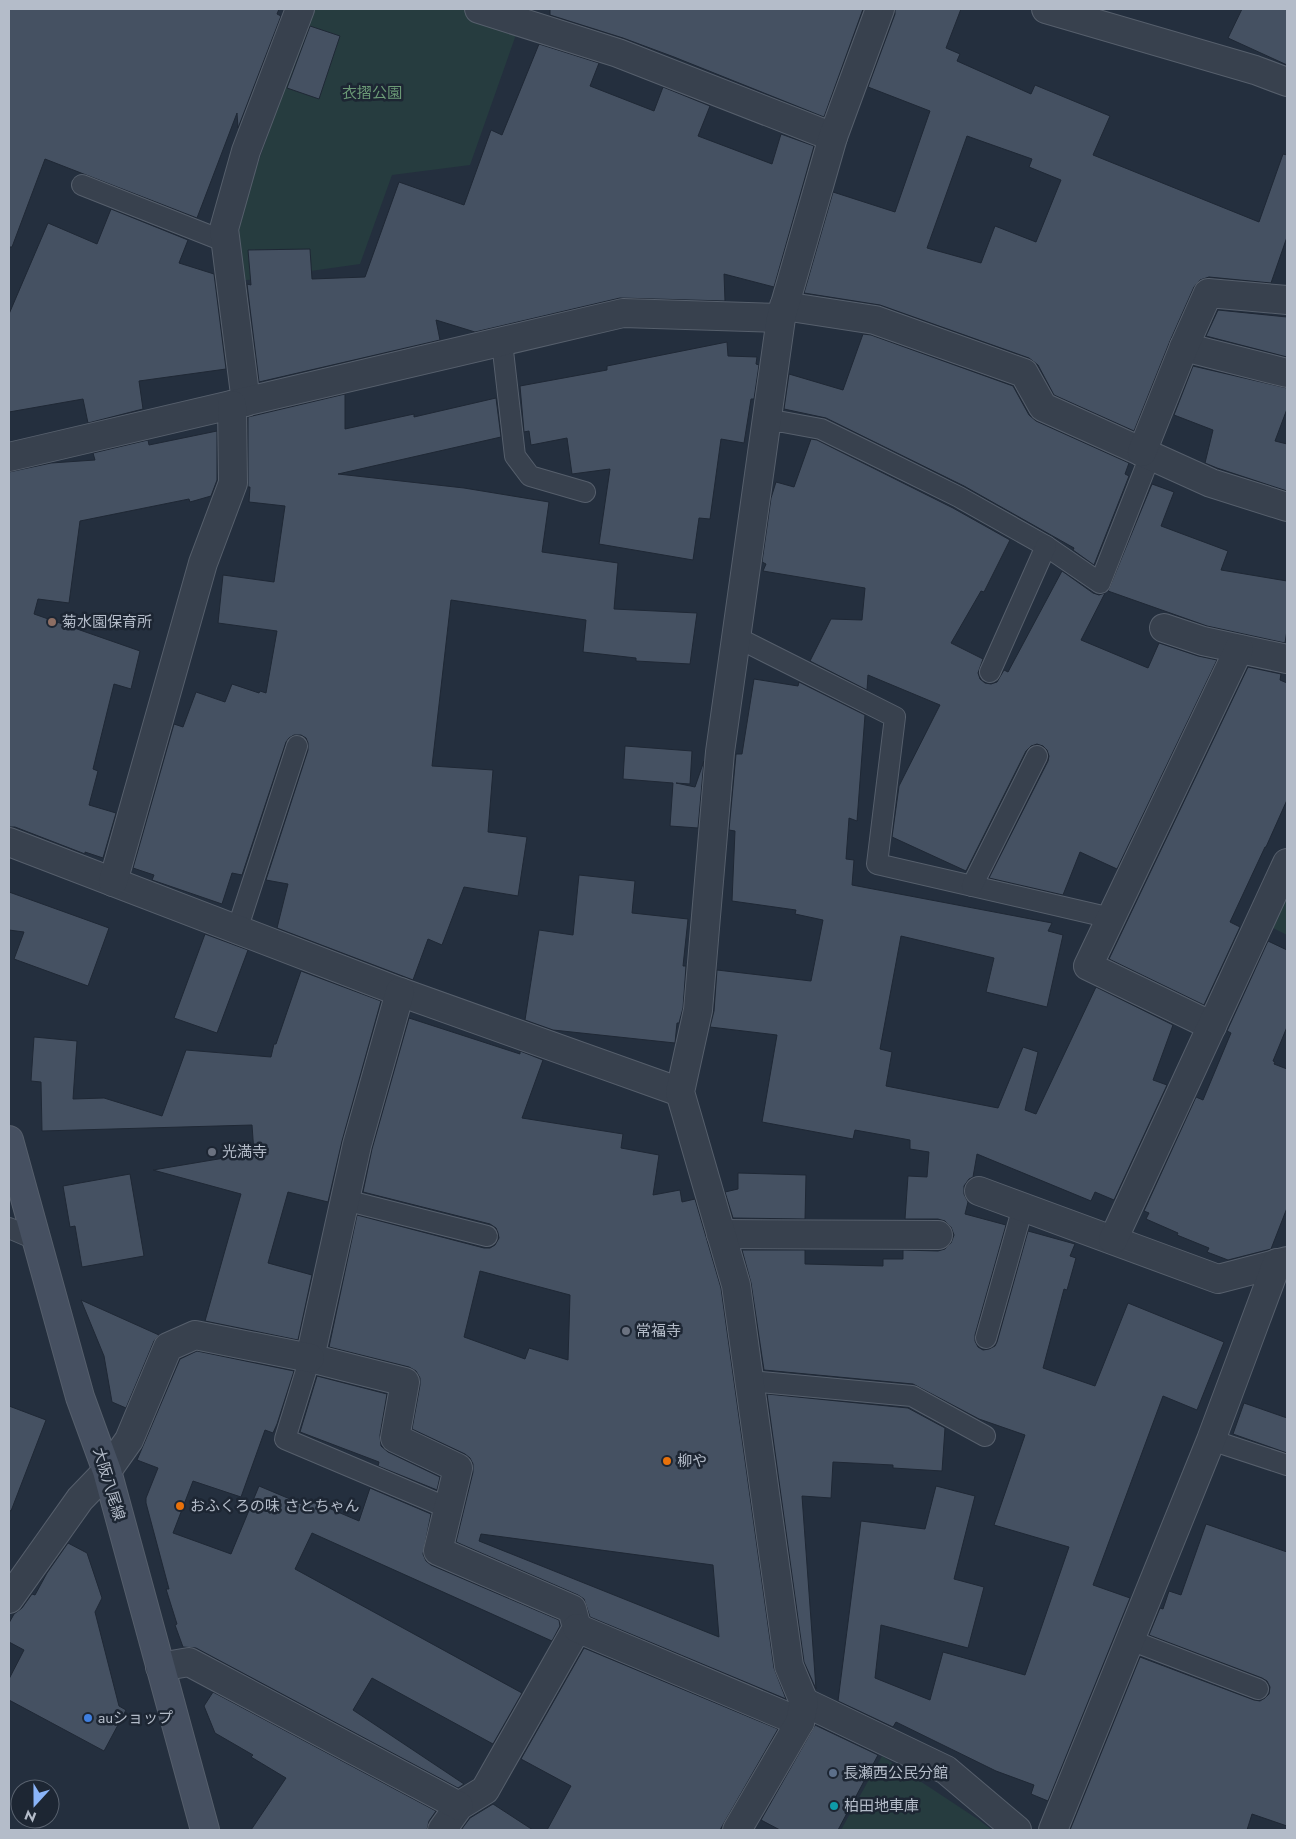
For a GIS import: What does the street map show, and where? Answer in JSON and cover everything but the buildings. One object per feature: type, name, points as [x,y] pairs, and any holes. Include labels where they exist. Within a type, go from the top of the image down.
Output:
[{"type":"main road","name":"大阪八尾線","points":[[9,1140],[80,1397],[107,1471],[205,1830]]},
{"type":"street","points":[[113,882],[203,563],[233,484],[239,404],[224,229],[246,151],[300,9]]},
{"type":"street","points":[[479,9],[618,53],[833,137]]},
{"type":"street","points":[[737,1830],[802,1712],[789,1666],[736,1285],[680,1092],[698,1010],[720,752],[782,312],[833,137],[880,9]]},
{"type":"street","points":[[1046,9],[1255,70],[1287,82]]},
{"type":"street","points":[[1146,454],[1184,347],[1208,293],[1287,300]]},
{"type":"street","points":[[9,457],[623,313],[782,312],[874,320],[1024,373],[1042,407],[1210,483],[1287,507]]},
{"type":"street","points":[[1184,347],[1287,373]]},
{"type":"street","points":[[1164,628],[1203,640],[1287,660]]},
{"type":"street","points":[[1212,1026],[1088,966],[1239,649]]},
{"type":"street","points":[[9,842],[400,992],[680,1092]]},
{"type":"street","points":[[1113,1240],[1287,863]]},
{"type":"street","points":[[310,1358],[356,1145],[400,992]]},
{"type":"street","points":[[979,1191],[1218,1279],[1284,1261]]},
{"type":"street","points":[[721,1234],[938,1235]]},
{"type":"street","points":[[1053,1830],[1284,1261]]},
{"type":"street","points":[[9,1599],[80,1499],[107,1471],[129,1440],[168,1347],[195,1334],[310,1358],[405,1382],[395,1438],[458,1468],[438,1551],[572,1609],[578,1628],[485,1790],[459,1806],[442,1830]]},
{"type":"street","points":[[578,1628],[802,1712],[946,1770],[1017,1830]]},
{"type":"street","points":[[160,1667],[189,1662],[459,1806]]},
{"type":"lane","points":[[82,185],[226,242]]},
{"type":"lane","points":[[502,342],[515,456],[530,476],[585,492]]},
{"type":"lane","points":[[766,422],[783,422],[821,429],[959,497],[1046,546],[1100,583],[1146,454]]},
{"type":"lane","points":[[990,672],[1046,546]]},
{"type":"lane","points":[[736,637],[895,716],[877,864],[1111,918]]},
{"type":"lane","points":[[238,930],[297,746]]},
{"type":"lane","points":[[972,886],[1037,756]]},
{"type":"lane","points":[[345,1200],[487,1236]]},
{"type":"lane","points":[[986,1338],[1023,1207]]},
{"type":"lane","points":[[9,1228],[37,1240]]},
{"type":"lane","points":[[310,1358],[285,1439],[448,1508]]},
{"type":"lane","points":[[750,1381],[912,1396],[985,1436]]},
{"type":"lane","points":[[1211,1440],[1287,1465]]},
{"type":"lane","points":[[1130,1640],[1258,1689]]},
{"type":"green space","name":"衣摺公園","points":[[312,9],[513,9],[524,12],[470,165],[392,175],[360,264],[240,281],[234,232]]},
{"type":"green space","points":[[1287,898],[1287,935],[1273,928]]},
{"type":"green space","points":[[882,1756],[979,1820],[992,1830],[841,1830]]},
{"type":"place","name":"菊水園保育所","points":[[52,622]]},
{"type":"place","name":"光満寺","points":[[212,1152]]},
{"type":"place","name":"常福寺","points":[[626,1331]]},
{"type":"place","name":"柳や","points":[[667,1461]]},
{"type":"place","name":"おふくろの味 さとちゃん","points":[[180,1506]]},
{"type":"place","name":"auショップ","points":[[88,1718]]},
{"type":"place","name":"長瀬西公民分館","points":[[833,1773]]},
{"type":"place","name":"柏田地車庫","points":[[834,1806]]}]
